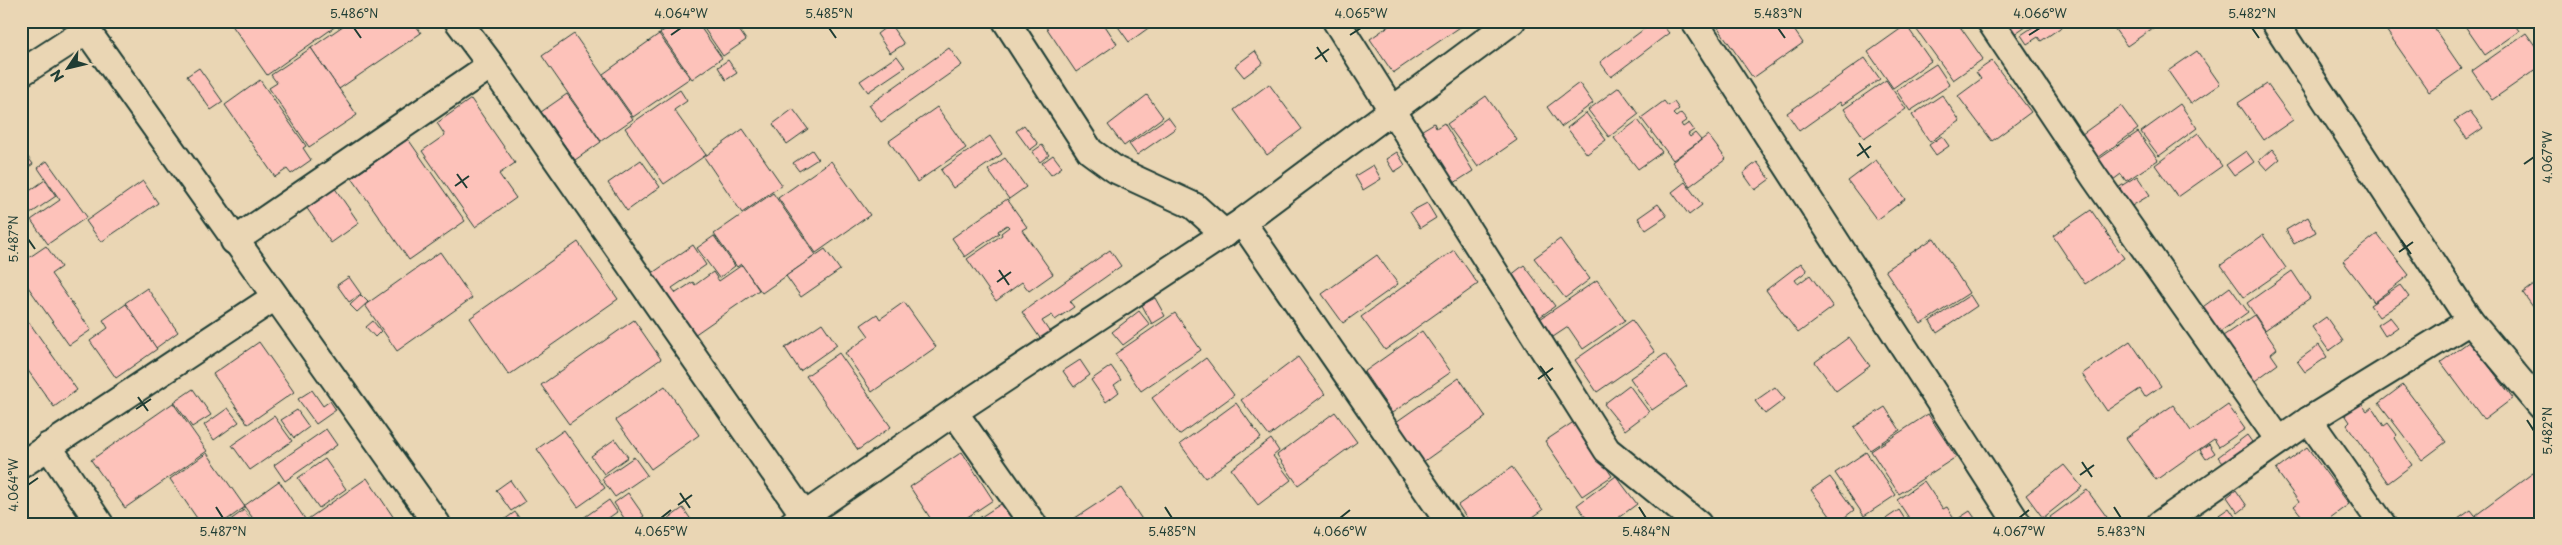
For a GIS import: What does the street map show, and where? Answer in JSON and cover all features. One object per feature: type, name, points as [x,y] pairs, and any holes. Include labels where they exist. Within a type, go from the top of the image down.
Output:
[{"type":"street","points":[[458,21],[491,65],[798,519],[954,412],[1234,228],[1394,111],[1512,21]]},
{"type":"street","points":[[1006,21],[1090,151],[1116,170],[1194,206],[1234,228],[1450,524]]},
{"type":"street","points":[[1336,21],[1607,450],[1698,524]]},
{"type":"street","points":[[1694,21],[2018,524]]},
{"type":"street","points":[[1990,21],[2094,178],[2279,440]]},
{"type":"street","points":[[2274,21],[2470,321],[2541,406]]},
{"type":"street","points":[[21,73],[83,26],[437,524]]},
{"type":"street","points":[[234,241],[491,65]]},
{"type":"street","points":[[21,465],[275,297]]},
{"type":"street","points":[[2160,524],[2309,420],[2470,321]]},
{"type":"street","points":[[954,412],[1033,524]]},
{"type":"street","points":[[2309,420],[2382,524]]},
{"type":"street","points":[[48,446],[100,524]]},
{"type":"building","points":[[229,21],[343,21],[267,75]]},
{"type":"building","points":[[350,21],[413,21],[421,33],[339,89],[311,48]]},
{"type":"building","points":[[677,21],[696,21],[722,58],[692,79],[660,33]]},
{"type":"building","points":[[699,21],[733,21],[746,40],[723,56]]},
{"type":"building","points":[[1042,21],[1102,21],[1117,44],[1076,72]]},
{"type":"building","points":[[1114,21],[1158,21],[1129,42]]},
{"type":"building","points":[[1396,21],[1469,21],[1393,73],[1370,39]]},
{"type":"building","points":[[1655,21],[1659,21],[1669,33],[1611,77],[1600,62]]},
{"type":"building","points":[[1724,21],[1788,21],[1803,43],[1753,78],[1717,26]]},
{"type":"building","points":[[1920,21],[1956,21],[1983,59],[1953,80],[1914,26]]},
{"type":"building","points":[[1994,21],[2033,21],[2007,39]]},
{"type":"building","points":[[2042,21],[2060,21],[2063,26],[2041,41],[2038,37],[2027,44],[2021,35]]},
{"type":"building","points":[[2109,21],[2163,21],[2127,46]]},
{"type":"building","points":[[2386,21],[2429,21],[2462,69],[2429,92],[2382,24]]},
{"type":"building","points":[[2472,21],[2512,21],[2519,31],[2485,55],[2465,26]]},
{"type":"building","points":[[890,24],[904,44],[890,53],[877,34]]},
{"type":"building","points":[[1906,25],[1931,61],[1893,88],[1868,52]]},
{"type":"building","points":[[2526,33],[2541,54],[2541,66],[2492,100],[2472,71]]},
{"type":"building","points":[[574,34],[633,119],[601,141],[542,56]]},
{"type":"building","points":[[659,34],[690,78],[633,117],[603,74]]},
{"type":"building","points":[[311,48],[357,115],[309,147],[269,88],[277,83],[271,75]]},
{"type":"building","points":[[949,48],[962,65],[881,122],[869,105]]},
{"type":"building","points":[[1255,51],[1263,63],[1244,77],[1235,66]]},
{"type":"building","points":[[2197,51],[2220,84],[2191,104],[2168,71]]},
{"type":"building","points":[[897,56],[905,67],[868,92],[860,81]]},
{"type":"building","points":[[1865,58],[1880,79],[1842,105],[1840,102],[1799,131],[1787,113]]},
{"type":"building","points":[[728,60],[737,73],[726,80],[718,67]]},
{"type":"building","points":[[1992,61],[2031,112],[1992,141],[1958,96],[1981,79],[1976,72]]},
{"type":"building","points":[[1936,64],[1950,85],[1910,111],[1896,90]]},
{"type":"building","points":[[199,68],[223,102],[211,110],[187,76]]},
{"type":"building","points":[[260,80],[306,146],[303,148],[311,160],[291,174],[287,169],[275,177],[225,105]]},
{"type":"building","points":[[1886,80],[1906,109],[1864,138],[1844,109]]},
{"type":"building","points":[[1579,83],[1593,103],[1561,127],[1547,107]]},
{"type":"building","points":[[1269,84],[1302,129],[1267,155],[1234,110]]},
{"type":"building","points":[[2267,84],[2293,120],[2264,140],[2238,103]]},
{"type":"building","points":[[1619,87],[1639,114],[1609,137],[1588,110]]},
{"type":"building","points":[[680,90],[687,101],[674,110],[706,155],[664,184],[625,128]]},
{"type":"building","points":[[567,94],[601,142],[575,160],[541,112]]},
{"type":"building","points":[[1147,95],[1163,117],[1124,146],[1108,125]]},
{"type":"building","points":[[1942,95],[1960,121],[1930,142],[1912,115]]},
{"type":"building","points":[[1486,96],[1517,140],[1478,167],[1447,124]]},
{"type":"building","points":[[471,99],[515,163],[499,174],[516,198],[475,227],[422,151],[445,135],[437,123]]},
{"type":"building","points":[[1664,101],[1668,106],[1674,102],[1679,109],[1673,114],[1676,117],[1681,113],[1687,120],[1681,124],[1683,127],[1689,123],[1694,130],[1688,134],[1690,137],[1695,133],[1701,140],[1673,160],[1641,118]]},
{"type":"building","points":[[2180,104],[2197,128],[2159,156],[2141,132]]},
{"type":"building","points":[[2121,106],[2138,129],[2095,160],[2078,137]]},
{"type":"building","points":[[937,107],[966,148],[917,182],[889,141]]},
{"type":"building","points":[[793,109],[808,129],[787,144],[773,124]]},
{"type":"building","points":[[2470,111],[2483,128],[2467,139],[2454,121]]},
{"type":"building","points":[[1586,113],[1606,140],[1587,154],[1567,128]]},
{"type":"building","points":[[1168,117],[1176,128],[1137,155],[1129,144]]},
{"type":"building","points":[[1638,120],[1662,152],[1638,169],[1614,138]]},
{"type":"building","points":[[1434,123],[1436,128],[1444,123],[1473,171],[1451,185],[1419,132]]},
{"type":"building","points":[[1024,125],[1038,144],[1030,150],[1016,131]]},
{"type":"building","points":[[743,129],[782,185],[742,213],[704,157]]},
{"type":"building","points":[[2138,132],[2158,160],[2126,181],[2121,174],[2113,180],[2099,159]]},
{"type":"building","points":[[2198,133],[2222,166],[2178,197],[2155,165]]},
{"type":"building","points":[[1708,135],[1726,159],[1690,186],[1672,162]]},
{"type":"building","points":[[990,136],[1002,154],[953,188],[941,170]]},
{"type":"building","points":[[1942,136],[1949,146],[1936,155],[1929,145]]},
{"type":"building","points":[[408,139],[465,221],[409,260],[352,178]]},
{"type":"building","points":[[1042,145],[1049,155],[1040,162],[1032,152]]},
{"type":"building","points":[[21,148],[33,164],[21,172]]},
{"type":"building","points":[[2272,149],[2280,159],[2267,170],[2259,161]]},
{"type":"building","points":[[812,150],[818,159],[799,171],[793,163]]},
{"type":"building","points":[[2246,151],[2254,162],[2234,176],[2226,165]]},
{"type":"building","points":[[1397,152],[1405,165],[1394,172],[1386,159]]},
{"type":"building","points":[[1053,155],[1062,167],[1051,175],[1042,163]]},
{"type":"building","points":[[1005,158],[1026,187],[1009,199],[988,170]]},
{"type":"building","points":[[641,160],[660,187],[627,211],[608,183]]},
{"type":"building","points":[[1876,160],[1905,199],[1877,220],[1848,181]]},
{"type":"building","points":[[47,161],[87,217],[48,244],[31,220],[60,200],[38,168]]},
{"type":"building","points":[[831,161],[870,215],[816,253],[778,198]]},
{"type":"building","points":[[1757,162],[1770,179],[1755,190],[1743,173]]},
{"type":"building","points":[[1373,165],[1381,179],[1363,190],[1355,176]]},
{"type":"building","points":[[2137,176],[2150,195],[2125,210],[2113,191]]},
{"type":"building","points":[[45,180],[56,196],[30,214],[21,201],[21,197]]},
{"type":"building","points":[[143,181],[158,203],[101,242],[86,221]]},
{"type":"building","points":[[1685,182],[1702,205],[1689,215],[1672,192]]},
{"type":"building","points":[[334,187],[359,223],[331,243],[306,207]]},
{"type":"building","points":[[773,193],[816,255],[762,293],[741,264],[737,267],[714,234]]},
{"type":"building","points":[[1007,199],[1027,227],[1022,230],[1053,274],[1029,291],[1022,282],[996,301],[967,259],[1002,235],[1001,233],[1009,227],[1007,225],[998,231],[999,233],[965,257],[952,238]]},
{"type":"building","points":[[1427,203],[1436,218],[1420,228],[1410,212]]},
{"type":"building","points":[[1658,204],[1667,216],[1646,230],[1638,218]]},
{"type":"building","points":[[2091,210],[2124,258],[2085,284],[2053,236]]},
{"type":"building","points":[[2308,217],[2316,232],[2294,244],[2286,230]]},
{"type":"building","points":[[2377,234],[2409,275],[2374,302],[2343,261]]},
{"type":"building","points":[[2263,235],[2286,268],[2244,297],[2221,265]]},
{"type":"building","points":[[714,236],[735,266],[719,278],[697,248]]},
{"type":"building","points":[[1934,238],[1969,293],[1921,324],[1885,270]]},
{"type":"building","points":[[1560,239],[1590,279],[1565,298],[1534,258]]},
{"type":"building","points":[[578,242],[618,299],[509,375],[470,318]]},
{"type":"building","points":[[693,245],[706,265],[672,288],[676,293],[693,282],[695,285],[713,272],[719,281],[742,265],[759,290],[694,335],[651,274]]},
{"type":"building","points":[[46,246],[61,267],[51,274],[91,330],[69,345],[21,277],[21,263]]},
{"type":"building","points":[[825,249],[840,270],[801,297],[786,276]]},
{"type":"building","points":[[1110,250],[1121,266],[1070,302],[1074,307],[1055,320],[1052,315],[1042,321],[1051,334],[1042,341],[1022,312]]},
{"type":"building","points":[[1454,250],[1478,284],[1385,350],[1361,317]]},
{"type":"building","points":[[440,252],[472,298],[397,351],[365,305]]},
{"type":"building","points":[[1377,255],[1398,284],[1343,323],[1322,294]]},
{"type":"building","points":[[1801,263],[1807,271],[1795,280],[1798,284],[1810,275],[1833,307],[1798,333],[1766,290]]},
{"type":"building","points":[[1524,265],[1555,306],[1540,317],[1510,276]]},
{"type":"building","points":[[2292,271],[2310,298],[2265,330],[2247,303]]},
{"type":"building","points":[[349,277],[361,294],[349,302],[337,285]]},
{"type":"building","points":[[1597,280],[1625,320],[1583,349],[1568,327],[1553,337],[1540,319]]},
{"type":"building","points":[[2541,280],[2541,318],[2523,293]]},
{"type":"building","points":[[2400,285],[2409,297],[2379,317],[2370,305]]},
{"type":"building","points":[[2230,287],[2248,312],[2217,334],[2200,309]]},
{"type":"building","points":[[147,288],[178,332],[156,348],[125,303]]},
{"type":"building","points":[[361,295],[368,302],[357,312],[350,305]]},
{"type":"building","points":[[1970,295],[1977,306],[1937,333],[1930,321]]},
{"type":"building","points":[[1155,298],[1165,316],[1152,324],[1142,305]]},
{"type":"building","points":[[904,302],[936,347],[872,392],[845,353],[869,336],[861,325],[877,314],[880,319]]},
{"type":"building","points":[[126,304],[157,349],[116,378],[90,341],[108,328],[103,320]]},
{"type":"building","points":[[21,311],[77,390],[54,407],[24,365],[21,367]]},
{"type":"building","points":[[1139,311],[1150,325],[1123,345],[1112,332]]},
{"type":"building","points":[[1175,313],[1201,350],[1141,391],[1115,354]]},
{"type":"building","points":[[2254,315],[2277,349],[2271,354],[2278,364],[2252,383],[2220,338]]},
{"type":"building","points":[[2326,317],[2343,341],[2329,351],[2312,327]]},
{"type":"building","points":[[2390,317],[2398,327],[2385,336],[2378,325]]},
{"type":"building","points":[[634,320],[661,359],[569,424],[541,385]]},
{"type":"building","points":[[1632,320],[1655,352],[1597,392],[1575,360]]},
{"type":"building","points":[[373,321],[381,331],[375,337],[366,327]]},
{"type":"building","points":[[822,323],[837,345],[800,371],[785,348]]},
{"type":"building","points":[[1422,331],[1451,372],[1392,413],[1364,372]]},
{"type":"building","points":[[1849,337],[1870,366],[1836,391],[1815,362]]},
{"type":"building","points":[[2130,341],[2161,386],[2145,397],[2140,389],[2107,411],[2082,374]]},
{"type":"building","points":[[2470,341],[2513,398],[2484,420],[2441,362]]},
{"type":"building","points":[[259,342],[294,392],[248,424],[213,374]]},
{"type":"building","points":[[2319,345],[2327,357],[2305,372],[2297,361]]},
{"type":"building","points":[[839,353],[891,427],[858,450],[806,376]]},
{"type":"building","points":[[1665,354],[1687,386],[1652,410],[1630,378]]},
{"type":"building","points":[[1298,357],[1325,394],[1269,436],[1241,400]]},
{"type":"building","points":[[1206,358],[1234,395],[1179,435],[1152,398]]},
{"type":"building","points":[[1080,360],[1090,375],[1074,387],[1063,371]]},
{"type":"building","points":[[1111,366],[1121,380],[1114,385],[1119,392],[1106,402],[1091,380]]},
{"type":"building","points":[[1459,378],[1486,417],[1423,462],[1396,422]]},
{"type":"building","points":[[1629,385],[1649,412],[1625,430],[1604,404]]},
{"type":"building","points":[[2403,385],[2446,442],[2422,460],[2379,403]]},
{"type":"building","points":[[665,386],[699,435],[651,469],[616,420]]},
{"type":"building","points":[[1775,387],[1785,399],[1765,414],[1755,401]]},
{"type":"building","points":[[193,389],[211,415],[192,427],[174,402]]},
{"type":"building","points":[[312,390],[323,406],[330,401],[336,410],[316,424],[298,399]]},
{"type":"building","points":[[2360,402],[2367,411],[2372,407],[2384,426],[2388,423],[2397,435],[2394,438],[2412,465],[2388,483],[2347,425],[2350,422],[2344,413]]},
{"type":"building","points":[[173,403],[207,451],[125,508],[91,460]]},
{"type":"building","points":[[1236,403],[1261,438],[1205,478],[1180,444]]},
{"type":"building","points":[[2173,405],[2191,431],[2228,405],[2245,429],[2219,447],[2214,439],[2156,480],[2126,438]]},
{"type":"building","points":[[1885,407],[1900,430],[1870,450],[1854,427]]},
{"type":"building","points":[[228,408],[239,422],[214,440],[204,425]]},
{"type":"building","points":[[297,410],[309,427],[294,438],[281,420]]},
{"type":"building","points":[[1335,412],[1357,442],[1298,485],[1277,455]]},
{"type":"building","points":[[1928,414],[1956,457],[1899,494],[1871,451]]},
{"type":"building","points":[[274,416],[292,441],[250,470],[232,445]]},
{"type":"building","points":[[1575,421],[1612,476],[1582,496],[1545,441]]},
{"type":"building","points":[[326,429],[337,445],[285,481],[274,465]]},
{"type":"building","points":[[564,430],[605,488],[578,507],[537,449]]},
{"type":"building","points":[[2247,435],[2252,442],[2224,464],[2218,457]]},
{"type":"building","points":[[615,439],[628,457],[604,474],[591,456]]},
{"type":"building","points":[[1271,439],[1279,451],[1273,456],[1291,480],[1258,505],[1231,469]]},
{"type":"building","points":[[2209,444],[2215,453],[2206,459],[2200,450]]},
{"type":"building","points":[[2307,447],[2349,504],[2322,524],[2308,524],[2294,506],[2299,502],[2276,470]]},
{"type":"building","points":[[962,452],[993,500],[957,524],[934,524],[910,487]]},
{"type":"building","points":[[1866,452],[1896,495],[1864,516],[1835,473]]},
{"type":"building","points":[[207,453],[245,507],[221,524],[201,524],[170,479]]},
{"type":"building","points":[[634,457],[647,475],[615,497],[602,479]]},
{"type":"building","points":[[325,459],[346,489],[319,508],[298,478]]},
{"type":"building","points":[[2064,465],[2082,487],[2043,518],[2026,495]]},
{"type":"building","points":[[1512,467],[1543,510],[1523,524],[1471,524],[1458,505]]},
{"type":"building","points":[[2541,467],[2541,524],[2483,524],[2476,515]]},
{"type":"building","points":[[1616,476],[1637,504],[1610,524],[1591,524],[1577,505]]},
{"type":"building","points":[[1830,477],[1854,510],[1836,524],[1811,490]]},
{"type":"building","points":[[367,478],[398,524],[307,524],[305,521]]},
{"type":"building","points":[[510,480],[525,502],[511,511],[496,490]]},
{"type":"building","points":[[279,481],[305,519],[298,524],[257,524],[244,506]]},
{"type":"building","points":[[1924,481],[1943,509],[1947,507],[1954,518],[1945,524],[1913,524],[1897,500]]},
{"type":"building","points":[[1121,488],[1145,524],[1066,524]]},
{"type":"building","points":[[2087,490],[2109,520],[2105,524],[2054,524],[2050,517]]},
{"type":"building","points":[[2236,490],[2247,506],[2238,513],[2227,497]]},
{"type":"building","points":[[628,493],[644,516],[633,524],[628,524],[614,503]]},
{"type":"building","points":[[609,500],[617,512],[600,524],[581,524],[579,521]]},
{"type":"building","points":[[1004,502],[1019,524],[970,524]]},
{"type":"building","points":[[683,508],[694,524],[661,524]]},
{"type":"building","points":[[2229,508],[2240,524],[2206,524]]},
{"type":"building","points":[[244,510],[254,524],[225,524]]},
{"type":"building","points":[[1899,510],[1908,524],[1878,524]]},
{"type":"building","points":[[2471,510],[2482,524],[2461,524],[2458,519]]},
{"type":"building","points":[[1970,511],[1979,524],[1950,524]]},
{"type":"building","points":[[515,512],[523,524],[506,524],[504,520]]},
{"type":"building","points":[[1563,518],[1566,524],[1555,524]]}]
